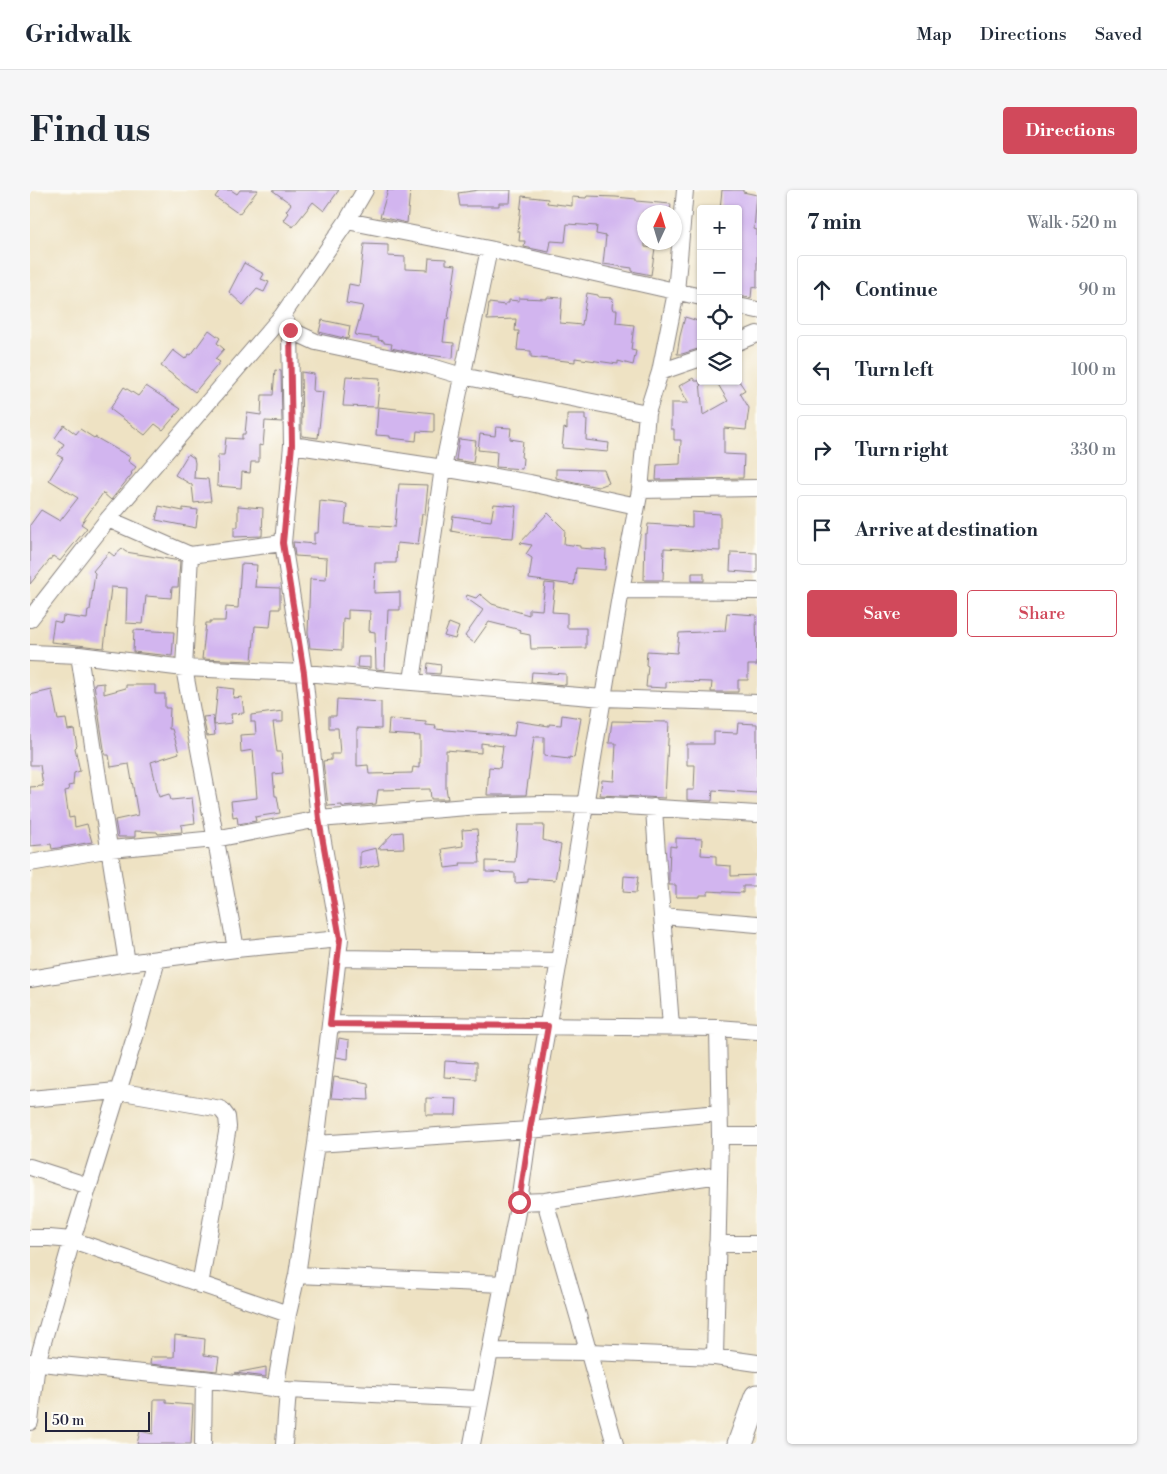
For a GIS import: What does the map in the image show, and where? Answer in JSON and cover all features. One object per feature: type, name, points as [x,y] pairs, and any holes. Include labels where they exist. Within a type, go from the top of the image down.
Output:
[{"type":"highway","points":[[740,1444],[757,1396]]},
{"type":"street","points":[[30,619],[108,519],[286,323],[365,190]]},
{"type":"street","points":[[472,1444],[519,1202],[621,590],[639,498],[647,413],[660,372],[676,292],[685,190]]},
{"type":"street","points":[[347,220],[489,249],[697,297]]},
{"type":"street","points":[[412,682],[443,468],[489,249]]},
{"type":"street","points":[[742,307],[757,310]]},
{"type":"street","points":[[286,323],[316,342],[429,366],[462,376],[647,413]]},
{"type":"street","points":[[284,1444],[281,1389],[288,1314],[297,1275],[316,1144],[340,939],[319,819],[304,673],[283,543],[292,445],[286,323]]},
{"type":"street","points":[[742,340],[757,334]]},
{"type":"street","points":[[660,372],[697,359]]},
{"type":"street","points":[[292,445],[530,483],[639,498],[757,488]]},
{"type":"street","points":[[108,519],[190,555],[283,543]]},
{"type":"street","points":[[190,555],[184,668],[236,949]]},
{"type":"street","points":[[621,590],[757,592]]},
{"type":"street","points":[[30,653],[79,655],[184,668],[304,673],[603,698],[757,703]]},
{"type":"street","points":[[79,655],[111,849],[127,963]]},
{"type":"street","points":[[30,863],[111,849],[215,839],[319,819],[479,806],[585,804],[757,814]]},
{"type":"street","points":[[654,807],[657,870],[663,916],[671,1027]]},
{"type":"street","points":[[663,916],[757,924]]},
{"type":"street","points":[[30,979],[127,963],[236,949],[340,939]]},
{"type":"street","points":[[338,958],[560,961]]},
{"type":"street","points":[[30,1422],[33,1363],[139,1024],[157,960]]},
{"type":"street","points":[[330,1024],[671,1027],[757,1030]]},
{"type":"street","points":[[715,1357],[720,1136],[718,1028]]},
{"type":"street","points":[[30,1099],[118,1091],[221,1109],[226,1117],[228,1127],[200,1285]]},
{"type":"street","points":[[316,1144],[530,1130],[719,1113]]},
{"type":"street","points":[[720,1136],[757,1136]]},
{"type":"street","points":[[30,1168],[89,1186]]},
{"type":"street","points":[[519,1202],[545,1201],[719,1175]]},
{"type":"street","points":[[545,1201],[615,1444]]},
{"type":"street","points":[[30,1238],[72,1240],[288,1314]]},
{"type":"street","points":[[717,1244],[757,1244]]},
{"type":"street","points":[[297,1275],[502,1284]]},
{"type":"street","points":[[490,1352],[589,1352],[715,1357],[757,1362]]},
{"type":"street","points":[[33,1363],[204,1379],[281,1389],[480,1399]]},
{"type":"street","points":[[203,1444],[204,1379]]},
{"type":"building","points":[[220,190],[231,190],[237,194],[240,190],[258,190],[239,214],[215,197]]},
{"type":"building","points":[[272,190],[339,190],[324,211],[313,202],[293,227],[283,220],[291,204]]},
{"type":"building","points":[[388,190],[410,190],[407,223],[380,217]]},
{"type":"building","points":[[479,190],[511,190],[510,203],[499,203],[499,206],[460,206],[458,193]]},
{"type":"building","points":[[722,190],[743,190],[743,192],[757,195],[754,229],[757,230],[757,288],[752,287],[751,298],[742,297],[742,205],[720,205]]},
{"type":"building","points":[[522,196],[548,199],[547,203],[572,206],[572,197],[586,198],[587,196],[616,197],[671,204],[637,205],[637,250],[655,250],[651,275],[632,271],[632,268],[603,264],[606,236],[596,234],[597,226],[567,224],[565,242],[551,241],[549,252],[524,247],[525,241],[519,241],[520,232],[518,232]]},
{"type":"building","points":[[364,244],[388,245],[388,256],[405,257],[405,269],[428,270],[429,258],[446,259],[446,264],[456,265],[443,342],[454,343],[453,358],[391,348],[392,344],[384,343],[384,341],[378,340],[379,338],[355,335],[363,306],[346,303],[349,284],[359,286]]},
{"type":"building","points":[[244,263],[264,274],[261,279],[269,282],[264,292],[257,289],[243,305],[229,292]]},
{"type":"building","points":[[587,293],[598,295],[598,297],[613,298],[613,310],[617,310],[616,323],[634,325],[631,350],[636,351],[633,365],[618,361],[618,364],[575,358],[575,362],[531,357],[531,351],[517,350],[519,331],[515,331],[516,319],[487,320],[489,303],[505,305],[509,303],[509,300],[519,301],[519,298],[547,299],[547,297],[562,298],[560,323],[582,325]]},
{"type":"building","points":[[685,317],[697,321],[697,349],[677,354]]},
{"type":"building","points":[[322,320],[350,326],[348,339],[319,332]]},
{"type":"building","points":[[209,330],[220,338],[217,343],[224,349],[215,359],[220,362],[195,392],[161,366],[173,350],[185,359],[189,354],[191,355]]},
{"type":"building","points":[[275,370],[281,371],[282,422],[265,421],[263,446],[259,445],[259,462],[251,462],[250,473],[242,472],[241,488],[217,486],[218,455],[224,455],[226,438],[242,439],[242,434],[245,434],[247,413],[261,415],[262,395],[273,395]]},
{"type":"building","points":[[301,372],[314,374],[313,391],[323,392],[318,438],[302,436]]},
{"type":"building","points":[[346,376],[380,378],[377,407],[343,406]]},
{"type":"building","points":[[693,378],[697,381],[697,385],[700,385],[703,415],[728,401],[718,385],[742,385],[745,390],[740,393],[749,408],[746,430],[724,428],[724,454],[744,455],[743,478],[656,480],[657,465],[680,464],[681,440],[674,440],[674,429],[671,429],[671,403],[688,403],[679,386]]},
{"type":"building","points":[[146,386],[181,409],[163,430],[155,424],[145,435],[110,409],[124,387],[138,396]]},
{"type":"building","points":[[378,407],[434,413],[434,432],[417,431],[416,441],[376,435]]},
{"type":"building","points":[[567,414],[585,414],[585,420],[587,420],[586,440],[609,443],[608,452],[562,448],[564,428],[567,429]]},
{"type":"building","points":[[64,425],[76,434],[80,429],[130,457],[128,461],[136,467],[111,500],[103,493],[81,524],[87,528],[60,561],[53,556],[30,584],[30,525],[41,510],[60,521],[78,498],[49,480],[63,458],[57,455],[64,444],[55,438]]},
{"type":"building","points":[[496,427],[511,428],[510,439],[523,441],[522,469],[496,467],[497,452],[478,450],[480,434],[495,436]]},
{"type":"building","points":[[459,439],[476,441],[473,463],[456,460]]},
{"type":"building","points":[[188,454],[194,458],[194,478],[208,479],[211,501],[194,503],[192,485],[175,475]]},
{"type":"building","points":[[556,469],[604,470],[609,483],[598,487],[556,478]]},
{"type":"building","points":[[399,484],[428,485],[425,514],[422,514],[418,545],[397,543],[396,563],[375,563],[374,593],[400,592],[400,610],[388,610],[385,670],[376,669],[375,632],[369,631],[370,611],[348,610],[348,619],[343,618],[342,650],[310,648],[308,632],[310,579],[326,580],[327,558],[295,556],[293,542],[314,544],[314,533],[318,533],[320,501],[347,504],[345,524],[395,527]]},
{"type":"building","points":[[494,504],[516,506],[513,538],[478,536],[451,531],[453,516],[491,521]]},
{"type":"building","points":[[159,506],[183,511],[183,508],[198,510],[196,528],[156,520]]},
{"type":"building","points":[[238,506],[263,508],[262,536],[234,537],[234,527],[238,527]]},
{"type":"building","points":[[692,512],[720,514],[720,551],[664,548],[663,580],[644,580],[645,534],[647,534],[648,524],[692,527]]},
{"type":"building","points":[[548,513],[565,530],[564,544],[580,546],[580,548],[606,550],[605,570],[576,568],[574,585],[529,579],[532,558],[526,554],[532,545],[520,543]]},
{"type":"building","points":[[122,549],[126,552],[180,561],[178,587],[172,587],[171,598],[146,596],[143,624],[126,623],[127,588],[111,587],[104,648],[51,642],[54,621],[62,623],[63,616],[87,619],[95,573],[93,571],[109,552],[114,556]]},
{"type":"building","points":[[731,552],[757,553],[757,573],[730,571]]},
{"type":"building","points":[[241,564],[257,565],[255,587],[280,588],[280,609],[272,609],[270,627],[255,626],[252,661],[202,659],[206,623],[210,623],[210,621],[225,621],[226,607],[238,608]]},
{"type":"building","points":[[692,573],[704,573],[704,581],[692,581]]},
{"type":"building","points":[[545,583],[555,584],[552,612],[567,613],[567,628],[586,628],[586,648],[531,649],[530,635],[520,633],[521,630],[489,622],[474,643],[465,636],[483,610],[466,598],[467,595],[476,598],[480,594],[492,604],[529,615],[529,609],[542,610]]},
{"type":"building","points":[[727,613],[756,615],[757,665],[748,665],[748,680],[738,680],[738,692],[711,692],[712,682],[677,681],[666,682],[666,688],[646,687],[647,651],[677,653],[679,633],[725,631]]},
{"type":"building","points":[[449,623],[459,627],[455,639],[444,636]]},
{"type":"building","points":[[134,630],[174,632],[172,656],[133,652]]},
{"type":"building","points":[[358,657],[370,657],[370,668],[357,667]]},
{"type":"building","points":[[428,663],[441,665],[440,674],[427,673]]},
{"type":"building","points":[[532,672],[566,674],[566,685],[531,682]]},
{"type":"building","points":[[104,683],[104,694],[126,688],[126,685],[155,685],[155,694],[165,694],[165,708],[170,708],[169,729],[172,729],[179,753],[151,762],[159,797],[169,794],[171,800],[192,798],[195,823],[181,825],[182,832],[158,834],[157,832],[135,831],[135,837],[118,837],[115,820],[138,815],[129,764],[111,767],[109,755],[105,755],[94,684]]},
{"type":"building","points":[[218,687],[234,689],[233,698],[242,697],[244,713],[231,714],[232,723],[214,725]]},
{"type":"building","points":[[52,690],[58,720],[66,719],[68,730],[74,729],[77,746],[75,748],[80,771],[74,773],[73,785],[68,786],[69,790],[65,791],[69,818],[74,817],[75,827],[87,824],[92,842],[52,849],[51,844],[30,846],[30,787],[43,786],[40,765],[30,765],[30,695]]},
{"type":"building","points":[[337,699],[381,702],[381,729],[357,728],[357,766],[368,765],[369,774],[412,773],[413,767],[419,768],[420,736],[388,734],[389,719],[426,722],[426,725],[436,726],[435,729],[514,736],[516,721],[549,726],[549,724],[561,725],[562,715],[581,718],[574,758],[544,756],[544,737],[534,737],[526,795],[487,795],[489,767],[500,768],[503,746],[481,743],[481,753],[446,750],[446,788],[448,799],[431,799],[430,789],[378,790],[376,804],[342,807],[342,805],[328,806],[323,761],[331,760],[331,754],[340,754],[338,728],[329,728],[329,716],[336,716]]},
{"type":"building","points":[[283,711],[283,722],[273,722],[277,752],[281,752],[283,773],[273,774],[275,796],[277,796],[280,813],[255,817],[256,821],[238,824],[237,816],[233,817],[231,801],[257,798],[253,750],[241,752],[240,735],[256,734],[255,722],[251,722],[251,715]]},
{"type":"building","points":[[213,716],[215,735],[207,736],[203,717]]},
{"type":"building","points":[[612,721],[669,722],[665,798],[600,795],[602,780],[614,781],[616,743],[609,743]]},
{"type":"building","points":[[738,723],[757,724],[757,793],[713,790],[712,801],[687,800],[687,790],[694,790],[695,765],[687,765],[687,744],[714,744],[714,732],[737,733]]},
{"type":"building","points":[[518,825],[544,825],[543,840],[561,845],[555,880],[528,878],[528,882],[515,883],[515,873],[486,872],[486,861],[515,862]]},
{"type":"building","points":[[477,829],[480,863],[460,863],[461,866],[445,868],[442,849],[463,846],[462,830]]},
{"type":"building","points":[[403,832],[404,848],[378,849],[393,833]]},
{"type":"building","points":[[676,838],[702,839],[701,855],[716,856],[716,865],[731,866],[731,876],[757,875],[757,886],[743,886],[743,893],[708,891],[708,895],[700,895],[700,897],[676,897],[676,885],[669,885],[669,873],[670,846],[676,847]]},
{"type":"building","points":[[376,848],[379,865],[360,869],[360,852]]},
{"type":"building","points":[[624,876],[638,877],[636,893],[623,892]]},
{"type":"building","points":[[339,1038],[349,1040],[348,1059],[336,1057]]},
{"type":"building","points":[[445,1061],[476,1063],[476,1079],[444,1077]]},
{"type":"building","points":[[334,1077],[368,1083],[369,1100],[331,1098]]},
{"type":"building","points":[[426,1098],[457,1099],[456,1115],[426,1115]]},
{"type":"building","points":[[175,1335],[205,1339],[204,1355],[219,1357],[217,1371],[150,1364],[151,1357],[174,1357]]},
{"type":"building","points":[[266,1367],[266,1377],[235,1373]]},
{"type":"building","points":[[154,1399],[166,1399],[166,1403],[193,1405],[191,1444],[137,1444],[140,1431],[153,1434]]},
{"type":"route","points":[[290,330],[292,445],[283,543],[304,673],[319,819],[340,939],[330,1024],[548,1026],[519,1202]]}]
